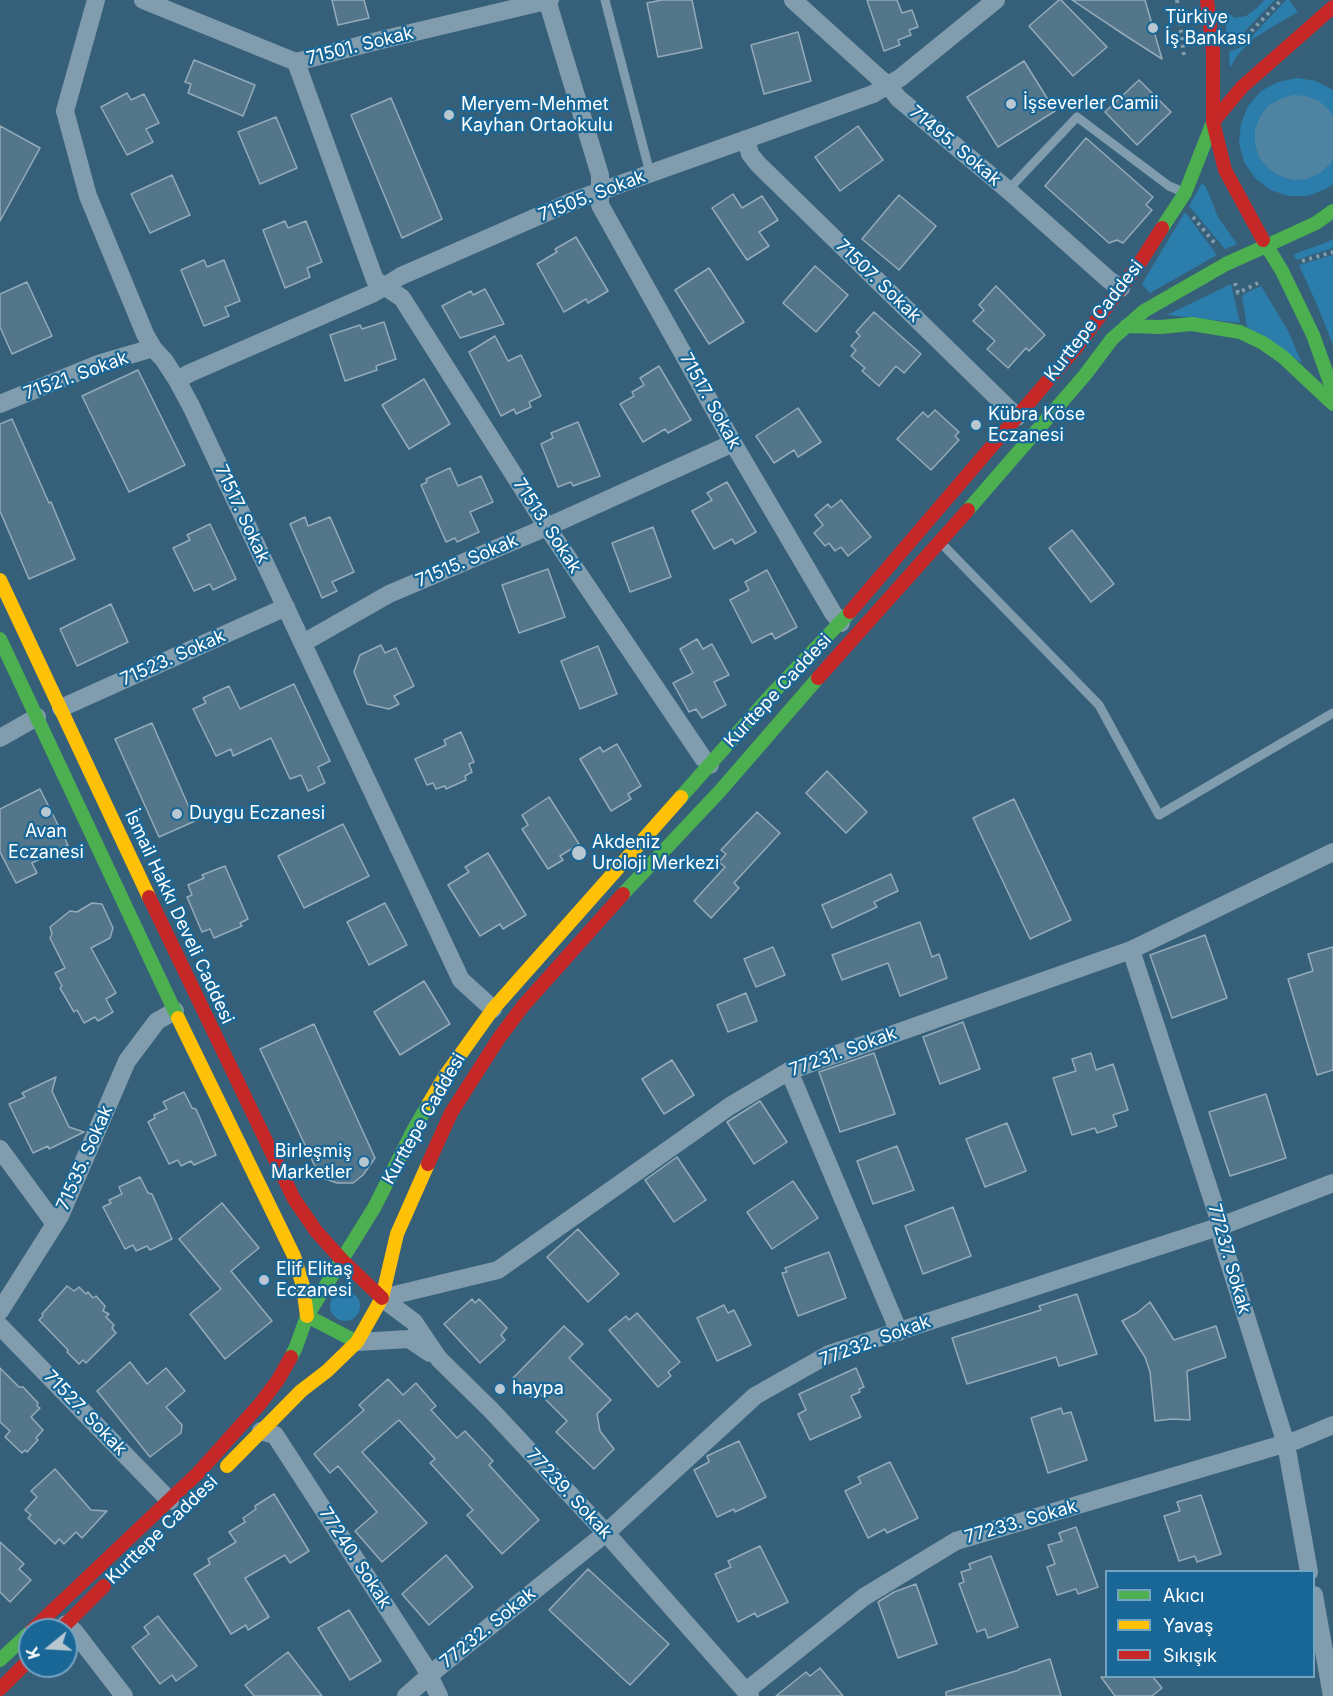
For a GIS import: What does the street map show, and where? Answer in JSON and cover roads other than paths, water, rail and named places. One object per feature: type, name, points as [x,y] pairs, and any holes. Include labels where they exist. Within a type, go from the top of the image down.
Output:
[{"type":"main road","points":[[1207,0],[1213,51],[1213,122],[1225,170],[1282,271],[1313,335],[1333,391]]},
{"type":"main road","points":[[1213,122],[1242,87],[1325,10],[1333,29]]},
{"type":"main road","name":"Kurttepe Caddesi","points":[[45,1618],[170,1501],[260,1404],[278,1380],[296,1347],[306,1316],[374,1208],[414,1129],[445,1076],[493,1009],[772,694],[841,623],[1075,349],[1141,261],[1185,193],[1213,122]]},
{"type":"main road","name":"Kurttepe Caddesi","points":[[216,1477],[301,1391],[327,1371],[357,1342],[382,1298],[397,1234],[451,1113],[499,1038],[524,1006],[720,791],[789,710],[940,542],[1126,326],[1144,310],[1226,264],[1316,223],[1333,211]]},
{"type":"main road","points":[[1126,326],[1161,327],[1192,324],[1240,332],[1263,343],[1283,357],[1333,404]]},
{"type":"main road","name":"İsmail Hakkı Develi Caddesi","points":[[0,580],[294,1199],[316,1231],[342,1260],[382,1298]]},
{"type":"main road","points":[[0,639],[175,1011],[294,1256],[303,1286],[306,1316],[357,1342]]},
{"type":"main road","name":"Kurttepe Caddesi","points":[[72,1618],[111,1579]]},
{"type":"main road","name":"Kurttepe Caddesi","points":[[0,1660],[18,1643]]},
{"type":"main road","points":[[0,1689],[18,1671]]},
{"type":"street","name":"71517. Sokak","points":[[96,0],[66,111],[88,196],[145,334],[177,380],[191,406],[461,980],[493,1009]]},
{"type":"street","name":"71501. Sokak","points":[[143,0],[296,62],[548,0]]},
{"type":"street","name":"71517. Sokak","points":[[548,0],[600,175],[600,205],[733,443],[841,623]]},
{"type":"street","name":"71495. Sokak","points":[[793,0],[888,85],[898,98],[1121,288]]},
{"type":"street","name":"71505. Sokak","points":[[177,380],[375,293],[411,272],[573,201],[873,94],[900,78],[996,0]]},
{"type":"street","name":"71513. Sokak","points":[[296,62],[375,280],[402,298],[547,527],[696,748],[710,765]]},
{"type":"street","name":"71507. Sokak","points":[[746,139],[750,154],[758,164],[1017,417]]},
{"type":"street","name":"71521. Sokak","points":[[0,404],[98,364],[153,348]]},
{"type":"street","name":"71515. Sokak","points":[[303,643],[389,594],[547,527],[733,443]]},
{"type":"street","name":"71523. Sokak","points":[[61,708],[286,607]]},
{"type":"street","points":[[0,738],[37,717]]},
{"type":"street","name":"77231. Sokak","points":[[382,1298],[498,1270],[730,1106],[789,1071],[1131,950],[1333,852]]},
{"type":"street","name":"77237. Sokak","points":[[1131,950],[1221,1226],[1222,1240],[1286,1443],[1309,1570]]},
{"type":"street","name":"71535. Sokak","points":[[0,1311],[56,1224],[127,1061],[157,1021],[175,1011]]},
{"type":"street","points":[[789,1071],[899,1332]]},
{"type":"street","points":[[0,1149],[56,1224]]},
{"type":"street","name":"77232. Sokak","points":[[406,1696],[606,1533],[755,1396],[829,1354],[1221,1226],[1333,1183]]},
{"type":"street","name":"77239. Sokak","points":[[382,1298],[414,1322],[438,1359],[491,1410],[606,1533],[748,1694]]},
{"type":"street","name":"71527. Sokak","points":[[0,1326],[170,1501]]},
{"type":"street","points":[[357,1342],[409,1339],[438,1359]]},
{"type":"street","name":"77233. Sokak","points":[[748,1694],[864,1598],[956,1541],[1286,1443],[1333,1425]]},
{"type":"street","name":"77240. Sokak","points":[[261,1431],[275,1436],[429,1675],[440,1696]]},
{"type":"street","points":[[1315,1600],[1333,1696]]},
{"type":"street","points":[[78,1636],[124,1696]]},
{"type":"lane","points":[[605,0],[650,173]]},
{"type":"lane","points":[[1008,190],[1077,117],[1169,186],[1185,193]]},
{"type":"lane","points":[[940,542],[1099,705],[1160,815],[1333,713]]},
{"type":"place","name":"Türkiye İş Bankası","points":[[1153,28]]},
{"type":"place","name":"İşseverler Camii","points":[[1011,104]]},
{"type":"place","name":"Meryem-Mehmet Kayhan Ortaokulu","points":[[449,115]]},
{"type":"place","name":"Kübra Köse Eczanesi","points":[[976,425]]},
{"type":"place","name":"Avan Eczanesi","points":[[46,812]]},
{"type":"place","name":"Duygu Eczanesi","points":[[177,814]]},
{"type":"place","name":"Akdeniz Uroloji Merkezi","points":[[579,853]]},
{"type":"place","name":"Birleşmiş Marketler","points":[[364,1162]]},
{"type":"place","name":"Elif Elitaş Eczanesi","points":[[264,1280]]},
{"type":"place","name":"haypa","points":[[500,1389]]}]
